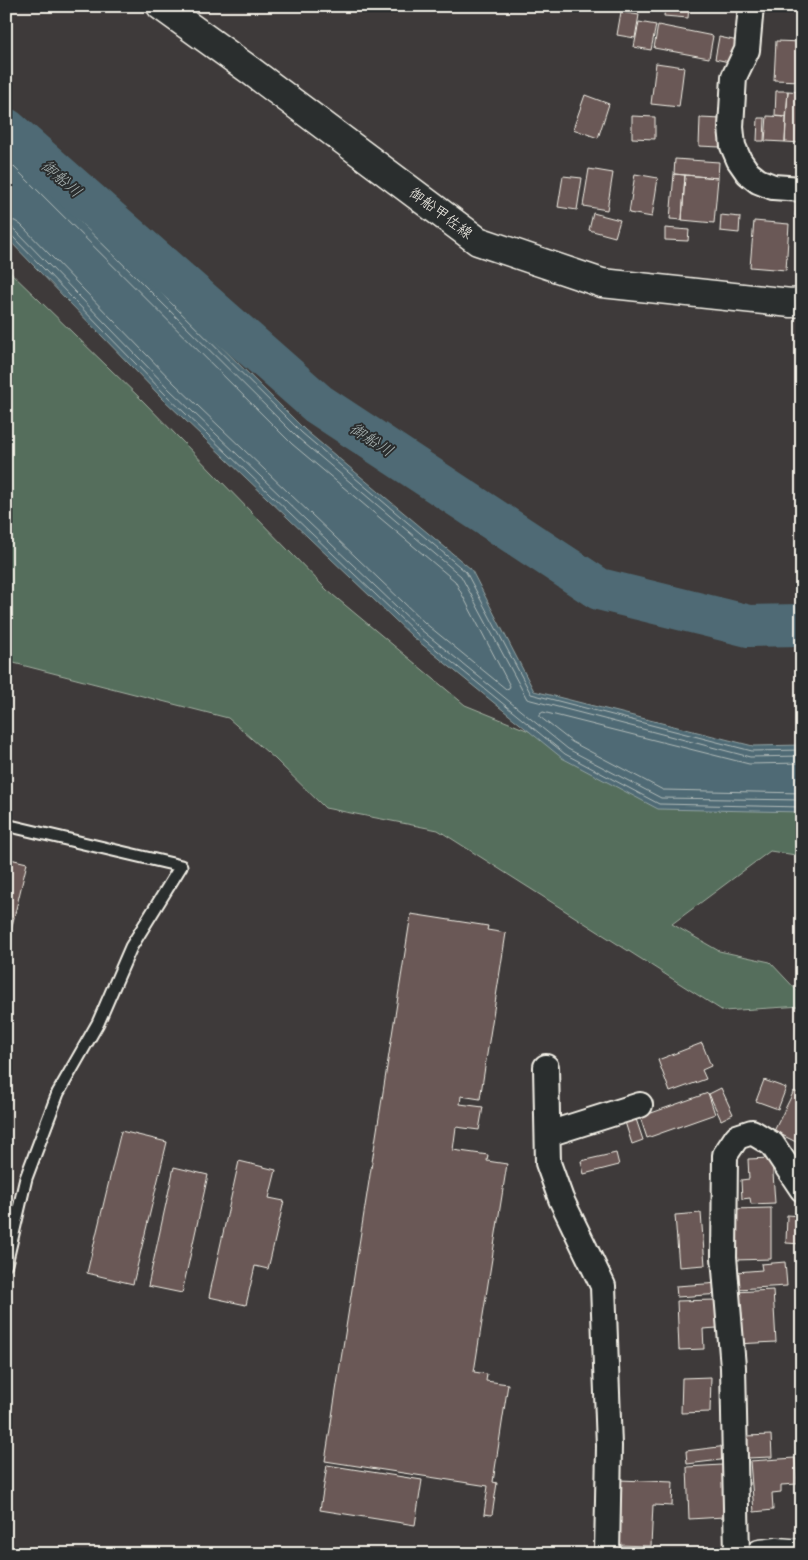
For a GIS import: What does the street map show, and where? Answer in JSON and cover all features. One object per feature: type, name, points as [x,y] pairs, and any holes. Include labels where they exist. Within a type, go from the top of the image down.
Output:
[{"type":"main road","name":"御船甲佐線","points":[[161,6],[478,241],[602,283],[791,303],[802,302]]},
{"type":"main road","points":[[760,1554],[777,1552],[802,1554]]},
{"type":"street","points":[[751,6],[747,50],[734,77],[730,127],[733,146],[739,160],[748,173],[758,181],[774,186],[802,189]]},
{"type":"street","points":[[546,1067],[548,1163],[561,1200],[603,1286],[610,1446],[608,1554]]},
{"type":"street","points":[[548,1134],[640,1105]]},
{"type":"street","points":[[737,1554],[733,1367],[724,1257],[725,1155],[737,1137],[752,1132],[772,1144],[802,1189]]},
{"type":"lane","points":[[6,825],[181,866],[131,947],[98,1023],[58,1093],[26,1178],[6,1264]]},
{"type":"green space","points":[[6,268],[143,401],[327,590],[465,705],[669,788],[802,779],[802,856],[770,851],[672,924],[719,951],[770,962],[802,996],[802,1006],[723,1011],[438,830],[325,808],[275,759],[228,718],[6,661]]},
{"type":"water","points":[[6,132],[305,430],[471,569],[534,691],[753,746],[802,745],[802,812],[658,809],[562,758],[413,637],[162,398],[6,237]]},
{"type":"building","points":[[665,6],[689,6],[688,18],[664,16]]},
{"type":"building","points":[[764,6],[780,6],[779,11],[764,10]]},
{"type":"building","points":[[621,12],[639,15],[635,38],[617,35]]},
{"type":"building","points":[[639,22],[656,25],[651,50],[634,47]]},
{"type":"building","points":[[658,25],[713,36],[709,58],[654,48]]},
{"type":"building","points":[[719,37],[738,41],[734,63],[715,59]]},
{"type":"building","points":[[776,41],[802,42],[802,81],[774,80]]},
{"type":"building","points":[[656,63],[684,67],[679,107],[651,104]]},
{"type":"building","points":[[776,91],[788,91],[786,117],[775,116]]},
{"type":"building","points":[[788,91],[802,92],[802,143],[785,142]]},
{"type":"building","points":[[585,95],[609,104],[598,138],[573,129]]},
{"type":"building","points":[[632,116],[655,117],[655,139],[632,138]]},
{"type":"building","points":[[767,116],[786,117],[785,142],[765,141]]},
{"type":"building","points":[[700,118],[722,119],[720,147],[699,146]]},
{"type":"building","points":[[758,118],[765,118],[764,141],[757,141]]},
{"type":"building","points":[[675,159],[719,162],[718,178],[674,174]]},
{"type":"building","points":[[589,169],[613,173],[607,210],[583,206]]},
{"type":"building","points":[[635,174],[658,178],[652,217],[629,213]]},
{"type":"building","points":[[674,174],[685,175],[682,220],[670,219]]},
{"type":"building","points":[[685,175],[718,178],[714,223],[682,220]]},
{"type":"building","points":[[563,176],[582,178],[577,210],[558,207]]},
{"type":"building","points":[[797,195],[802,196],[802,216],[795,216]]},
{"type":"building","points":[[593,213],[620,220],[615,237],[589,230]]},
{"type":"building","points":[[721,215],[740,217],[739,233],[720,231]]},
{"type":"building","points":[[754,221],[789,224],[786,270],[750,267]]},
{"type":"building","points":[[665,228],[689,230],[688,241],[665,240]]},
{"type":"building","points":[[6,858],[27,863],[6,951]]},
{"type":"building","points":[[411,914],[488,926],[487,930],[506,933],[480,1099],[461,1096],[460,1104],[483,1107],[479,1130],[456,1127],[453,1150],[488,1155],[487,1161],[507,1164],[474,1372],[487,1374],[486,1381],[508,1384],[493,1482],[497,1483],[492,1515],[484,1514],[488,1486],[325,1461]]},
{"type":"building","points":[[702,1043],[711,1066],[702,1070],[706,1079],[670,1092],[658,1060]]},
{"type":"building","points":[[764,1080],[786,1088],[778,1109],[756,1101]]},
{"type":"building","points":[[721,1088],[733,1114],[721,1120],[709,1094]]},
{"type":"building","points":[[794,1091],[802,1095],[802,1145],[774,1131]]},
{"type":"building","points":[[708,1093],[715,1114],[647,1138],[640,1117]]},
{"type":"building","points":[[636,1119],[643,1140],[632,1144],[625,1122]]},
{"type":"building","points":[[121,1131],[167,1142],[133,1284],[87,1273]]},
{"type":"building","points":[[616,1153],[619,1165],[584,1174],[581,1161]]},
{"type":"building","points":[[772,1158],[775,1203],[751,1204],[750,1198],[742,1199],[741,1180],[749,1179],[748,1159]]},
{"type":"building","points":[[239,1161],[276,1170],[269,1198],[284,1201],[268,1269],[255,1266],[246,1305],[209,1297]]},
{"type":"building","points":[[174,1167],[208,1175],[182,1293],[148,1286]]},
{"type":"building","points":[[771,1208],[771,1259],[734,1260],[733,1209]]},
{"type":"building","points":[[701,1213],[705,1265],[679,1267],[675,1215]]},
{"type":"building","points":[[787,1215],[802,1216],[802,1244],[786,1243]]},
{"type":"building","points":[[785,1262],[787,1286],[737,1289],[736,1272],[762,1270],[761,1264]]},
{"type":"building","points":[[720,1283],[721,1294],[677,1297],[676,1286]]},
{"type":"building","points":[[773,1290],[776,1342],[736,1344],[735,1292]]},
{"type":"building","points":[[715,1300],[717,1328],[703,1329],[704,1349],[679,1350],[677,1301]]},
{"type":"building","points":[[711,1377],[710,1412],[681,1413],[682,1378]]},
{"type":"building","points":[[771,1435],[772,1457],[747,1458],[746,1436]]},
{"type":"building","points":[[727,1446],[729,1459],[687,1464],[686,1451]]},
{"type":"building","points":[[795,1458],[797,1484],[781,1485],[781,1492],[772,1493],[773,1510],[754,1512],[750,1461]]},
{"type":"building","points":[[800,1464],[802,1464],[802,1509],[801,1509]]},
{"type":"building","points":[[327,1465],[422,1480],[415,1525],[320,1510]]},
{"type":"building","points":[[722,1465],[724,1517],[689,1519],[687,1467]]},
{"type":"building","points":[[619,1480],[673,1482],[672,1506],[653,1505],[651,1546],[616,1545]]},
{"type":"waterway","name":"御船川","points":[[6,129],[318,404],[599,589],[749,626],[802,625]]}]
